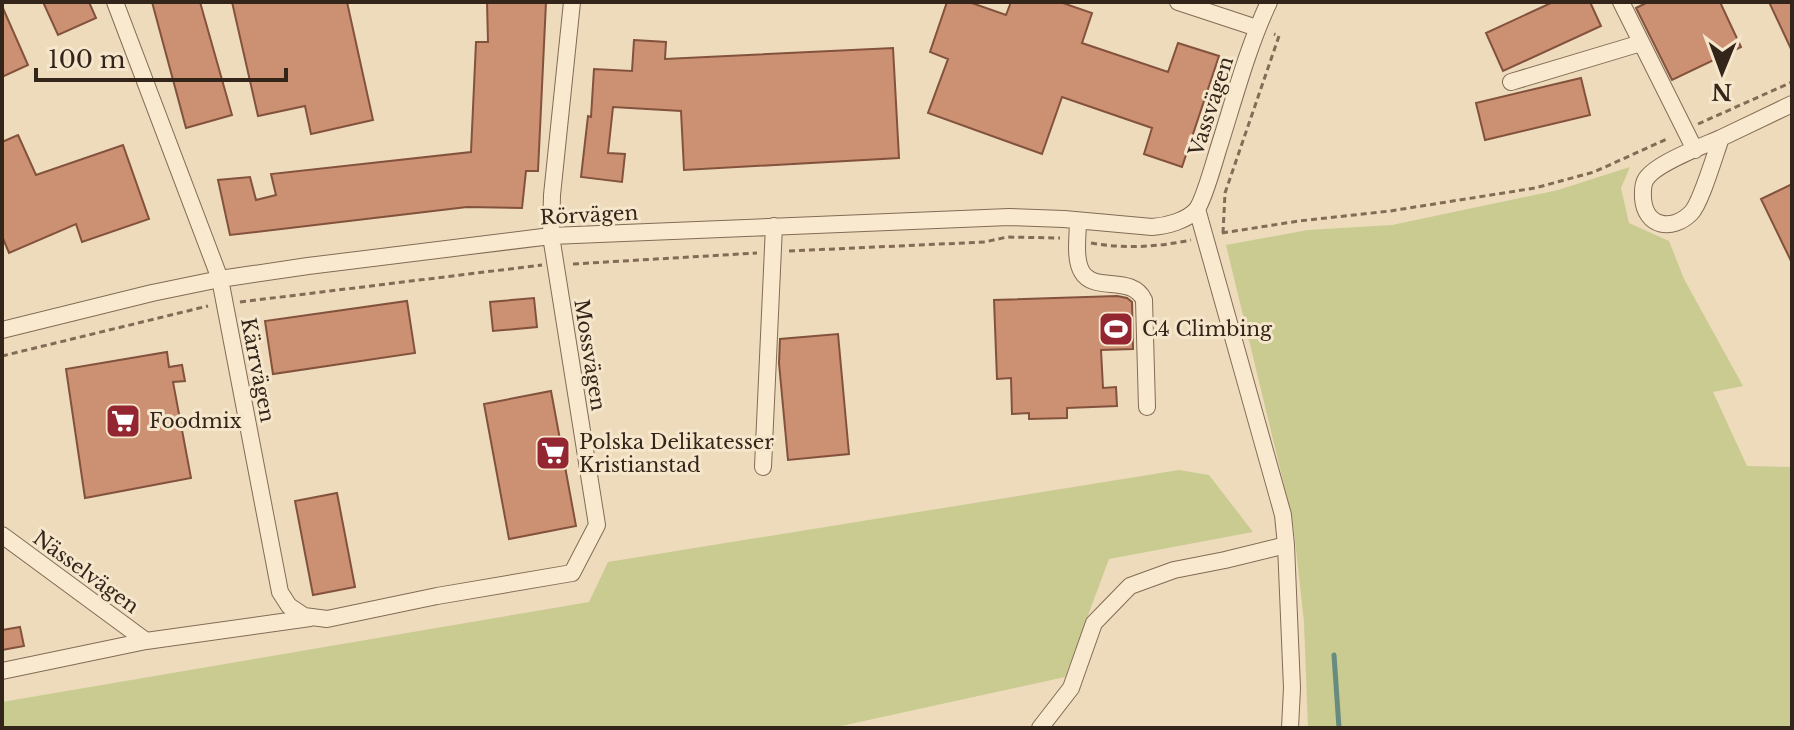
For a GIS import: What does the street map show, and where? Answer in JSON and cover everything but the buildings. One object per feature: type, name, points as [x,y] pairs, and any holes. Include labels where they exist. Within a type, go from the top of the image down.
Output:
[{"type":"street","name":"Kärrvägen","points":[[115,2],[220,279],[280,592],[289,606],[304,616],[316,617]]},
{"type":"street","name":"Mossvägen","points":[[316,617],[327,619],[572,573],[597,525],[551,236],[552,195],[572,2]]},
{"type":"street","points":[[1178,2],[1257,28]]},
{"type":"street","name":"Vassvägen","points":[[1190,214],[1209,177],[1257,28],[1269,2]]},
{"type":"street","points":[[1621,2],[1695,150]]},
{"type":"street","points":[[1511,82],[1641,43]]},
{"type":"street","points":[[1721,138],[1694,209],[1671,225],[1654,221],[1646,212],[1643,187],[1646,179],[1662,165],[1792,104]]},
{"type":"street","name":"Rörvägen","points":[[2,330],[220,279],[551,236],[994,217],[1152,227],[1166,226],[1190,214]]},
{"type":"street","points":[[1190,214],[1205,238],[1283,515],[1292,688],[1290,728]]},
{"type":"street","points":[[1078,221],[1082,272],[1088,278],[1136,288],[1144,300],[1147,407]]},
{"type":"street","points":[[763,467],[774,226]]},
{"type":"street","name":"Nässelvägen","points":[[2,535],[146,641]]},
{"type":"street","points":[[1040,728],[1071,688],[1094,623],[1130,586],[1174,570],[1286,545]]},
{"type":"street","points":[[2,671],[146,641],[316,617]]},
{"type":"path","points":[[1223,233],[1225,193],[1279,36],[1257,28]]},
{"type":"path","points":[[2,356],[225,304],[516,268],[985,242],[1007,237],[1052,237],[1106,246],[1165,246],[1299,221],[1404,209],[1535,188],[1594,172],[1792,82]]},
{"type":"green space","points":[[1630,167],[1621,188],[1629,223],[1669,241],[1684,279],[1743,386],[1713,392],[1747,466],[1792,467],[1792,728],[1308,728],[1304,622],[1293,522],[1226,245],[1308,230],[1392,225],[1558,190]]},
{"type":"green space","points":[[1179,470],[1209,475],[1253,532],[1109,559],[1065,677],[832,728],[2,728],[2,702],[589,602],[608,562]]},
{"type":"waterway","points":[[1334,655],[1339,728]]},
{"type":"place","name":"C4 Climbing","points":[[1116,329]]},
{"type":"place","name":"Foodmix","points":[[123,421]]},
{"type":"place","name":"Polska Delikatesser Kristianstad","points":[[553,453]]}]
